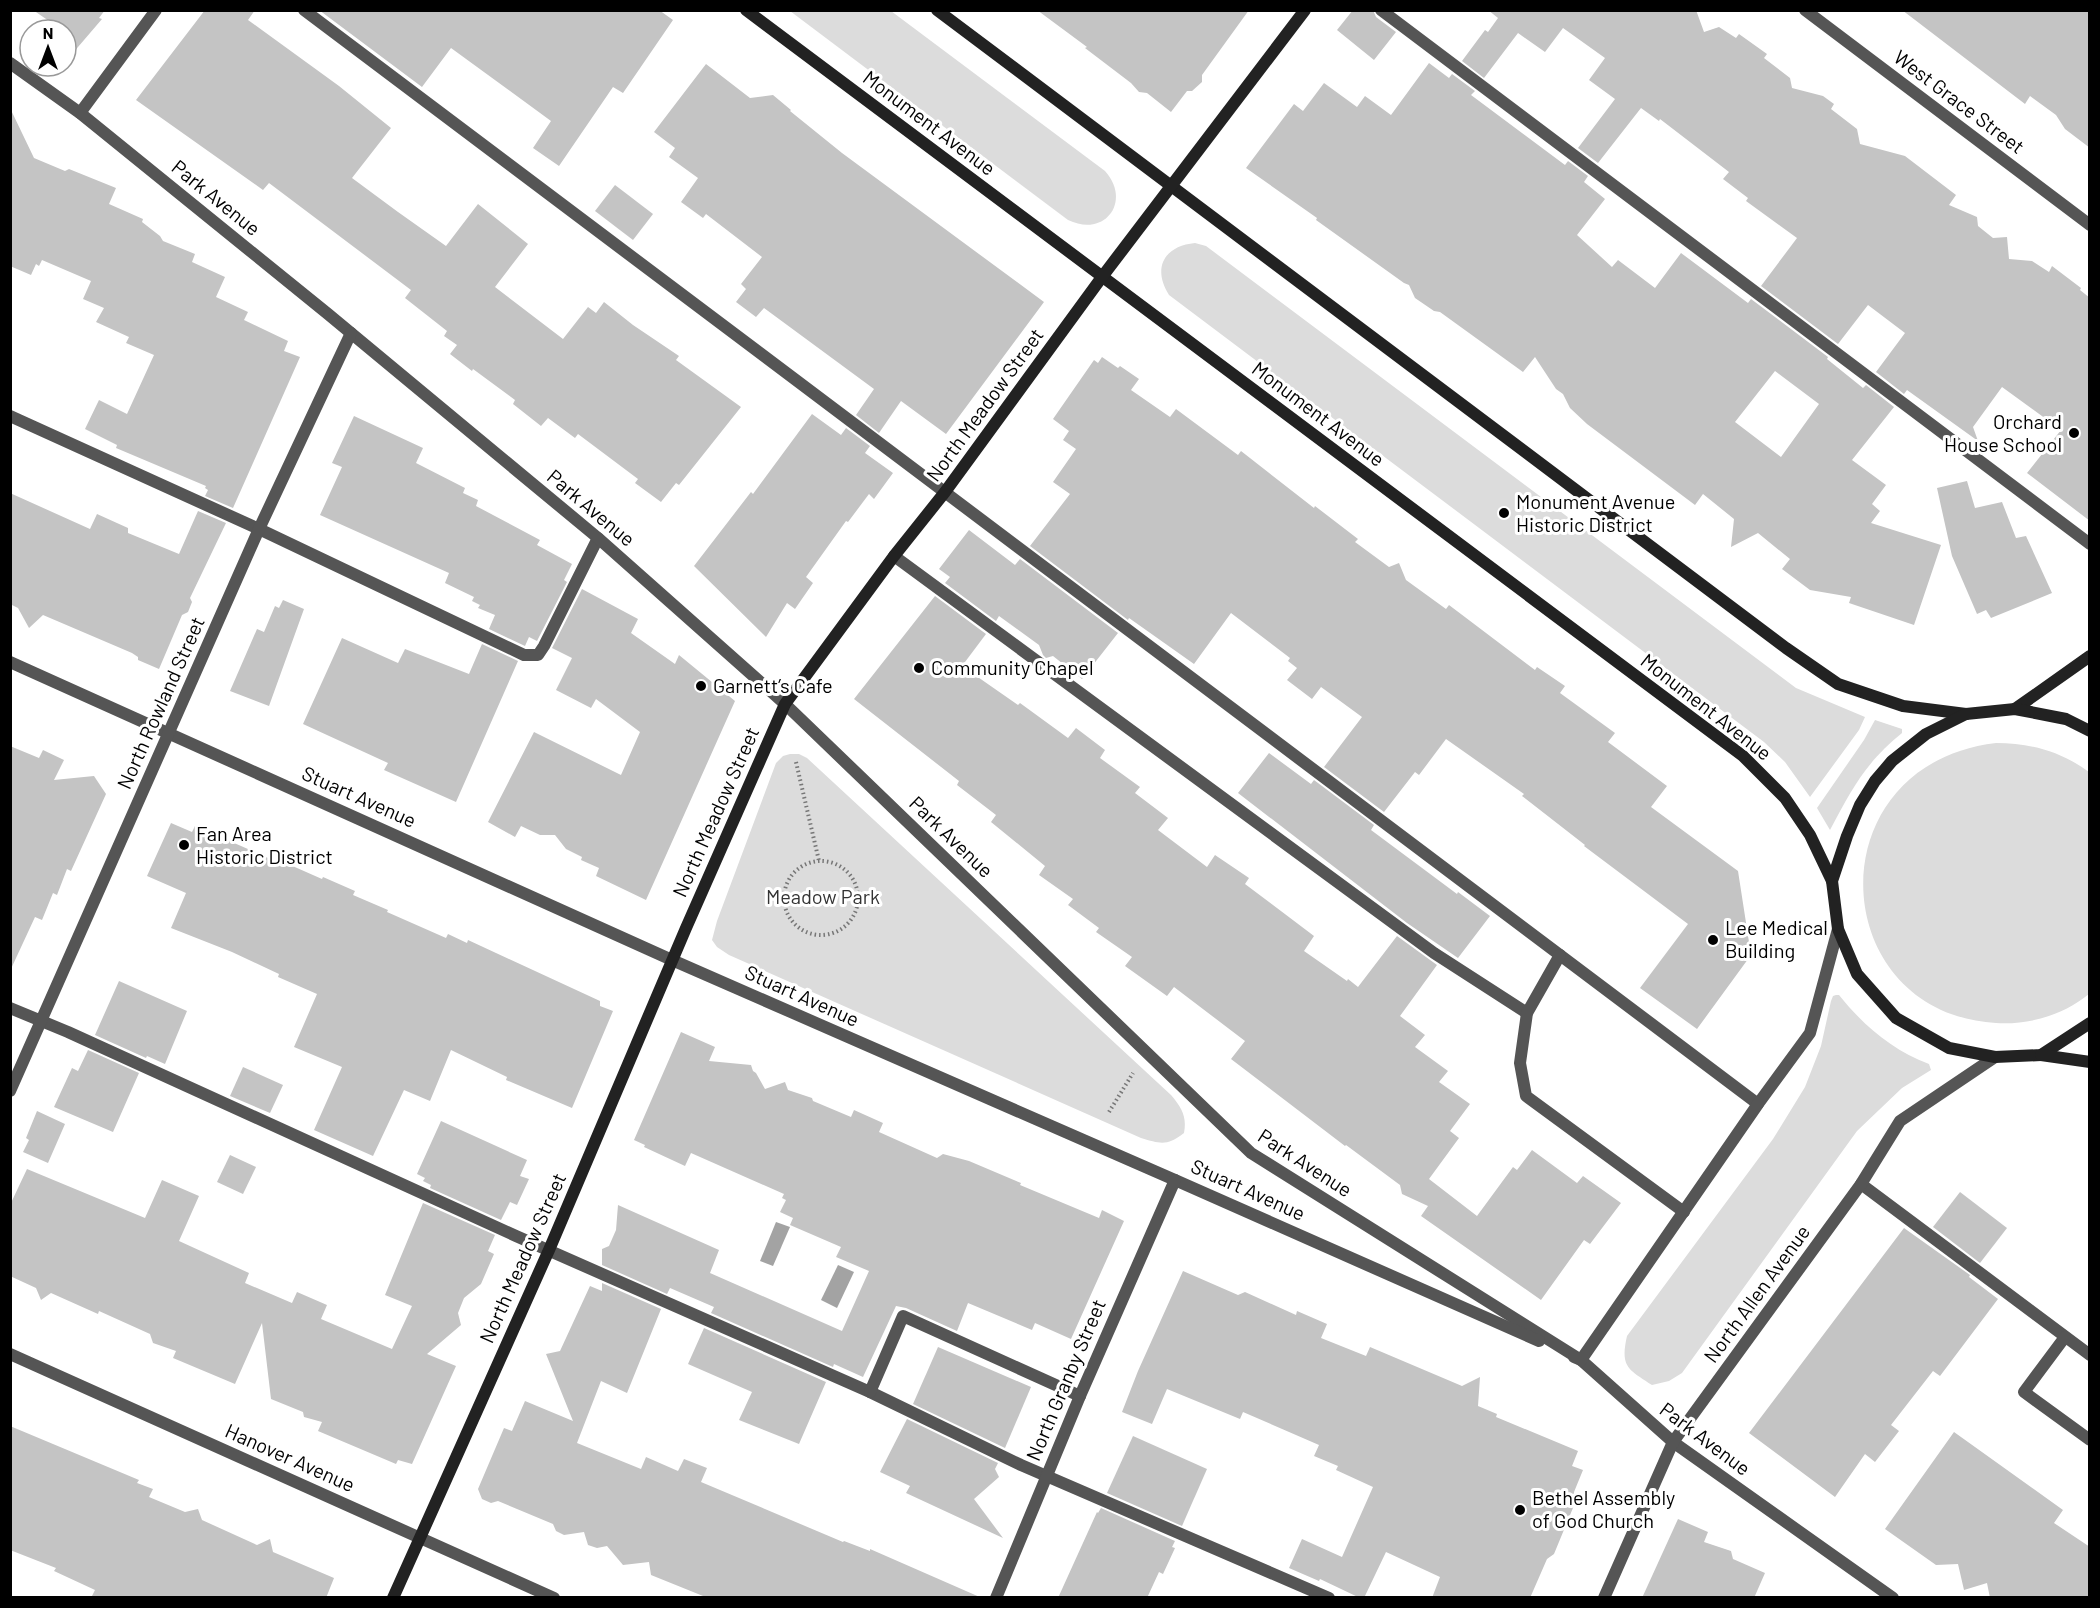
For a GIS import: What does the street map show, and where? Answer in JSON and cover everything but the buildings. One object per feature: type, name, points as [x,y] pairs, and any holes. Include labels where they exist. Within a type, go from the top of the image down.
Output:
[{"type":"street","points":[[80,113],[156,10]]},
{"type":"street","points":[[304,10],[1758,1104]]},
{"type":"street","name":"Monument Avenue","points":[[746,10],[1743,756],[1785,798],[1809,834],[1832,881]]},
{"type":"street","points":[[937,10],[1786,648],[1838,684],[1903,706],[1966,714],[2015,709],[2066,719],[2090,731]]},
{"type":"street","name":"North Meadow Street","points":[[393,1598],[549,1250],[672,960],[785,704],[894,556],[945,492],[1170,186],[1305,10]]},
{"type":"street","points":[[1381,10],[2090,544]]},
{"type":"street","name":"West Grace Street","points":[[1805,10],[2090,225]]},
{"type":"street","name":"Park Avenue","points":[[10,63],[80,113],[351,333],[598,538],[785,704],[1251,1154],[1581,1360],[1672,1442],[1893,1598]]},
{"type":"street","name":"North Rowland Street","points":[[10,1090],[259,530],[351,333]]},
{"type":"street","points":[[10,416],[524,655],[538,655],[544,646],[598,538]]},
{"type":"street","points":[[894,556],[1434,953],[1527,1013]]},
{"type":"street","points":[[2015,709],[2090,656]]},
{"type":"street","name":"Stuart Avenue","points":[[10,662],[672,960],[1581,1360]]},
{"type":"street","points":[[1966,714],[1926,734],[1892,760],[1860,805],[1832,881],[1838,929],[1857,974],[1896,1018],[1948,1048],[1995,1057],[2041,1055],[2090,1062]]},
{"type":"street","points":[[1581,1360],[1758,1104],[1810,1033],[1838,929]]},
{"type":"street","points":[[1560,955],[1527,1013],[1520,1063],[1526,1096],[1684,1212]]},
{"type":"street","points":[[10,1008],[870,1392],[1021,1465],[1047,1474],[1329,1598]]},
{"type":"street","points":[[2041,1055],[2090,1023]]},
{"type":"street","name":"North Allen Avenue","points":[[1604,1598],[1672,1442],[1862,1184],[1900,1121],[1995,1057]]},
{"type":"street","name":"North Granby Street","points":[[996,1598],[1080,1396],[1175,1180]]},
{"type":"street","points":[[1862,1184],[2090,1355]]},
{"type":"street","points":[[870,1392],[903,1316],[1080,1396]]},
{"type":"street","points":[[2065,1337],[2024,1392],[2090,1440]]},
{"type":"street","name":"Hanover Avenue","points":[[10,1354],[554,1598]]},
{"type":"path","points":[[796,762],[819,861]]},
{"type":"path","points":[[819,861],[843,868],[852,878],[858,899],[856,910],[850,920],[832,934],[809,933],[798,927],[789,918],[784,906],[784,894],[788,881],[795,871],[806,864],[819,861]]},
{"type":"path","points":[[1109,1112],[1133,1073]]},
{"type":"green space","points":[[790,11],[891,11],[1105,171],[1113,182],[1116,194],[1115,204],[1110,214],[1093,224],[1081,224],[1068,220]]},
{"type":"green space","points":[[1195,243],[1206,246],[1796,688],[1865,717],[1859,730],[1810,797],[1785,762],[1764,742],[1169,295],[1162,276],[1164,260],[1175,249]]},
{"type":"green space","points":[[1875,720],[1902,729],[1902,733],[1869,766],[1830,830],[1817,808],[1864,740]]},
{"type":"green space","points":[[1996,743],[2046,750],[2068,759],[2089,772],[2089,994],[2068,1008],[2046,1017],[2009,1023],[1996,1023],[1939,1009],[1898,978],[1873,936],[1863,888],[1870,839],[1895,795],[1936,761]]},
{"type":"green space","name":"Meadow Park","points":[[799,754],[807,758],[1171,1095],[1183,1113],[1184,1133],[1164,1143],[1141,1138],[729,955],[717,947],[712,940],[717,921],[776,763],[783,756]]},
{"type":"green space","points":[[1839,995],[1858,1017],[1880,1036],[1903,1052],[1929,1064],[1931,1070],[1902,1088],[1857,1131],[1682,1373],[1669,1381],[1652,1385],[1628,1366],[1625,1354],[1627,1336],[1773,1139],[1805,1087],[1821,1046],[1831,1001]]},
{"type":"shaded area","points":[[776,1222],[790,1227],[773,1266],[760,1261]]},
{"type":"shaded area","points":[[838,1265],[854,1272],[837,1308],[821,1300]]},
{"type":"place","name":"Orchard House School","points":[[2074,433]]},
{"type":"place","name":"Monument Avenue Historic District","points":[[1504,513]]},
{"type":"place","name":"Community Chapel","points":[[919,668]]},
{"type":"place","name":"Garnett’s Cafe","points":[[701,686]]},
{"type":"place","name":"Fan Area Historic District","points":[[184,845]]},
{"type":"place","name":"Lee Medical Building","points":[[1713,940]]},
{"type":"place","name":"Bethel Assembly of God Church","points":[[1520,1510]]}]
